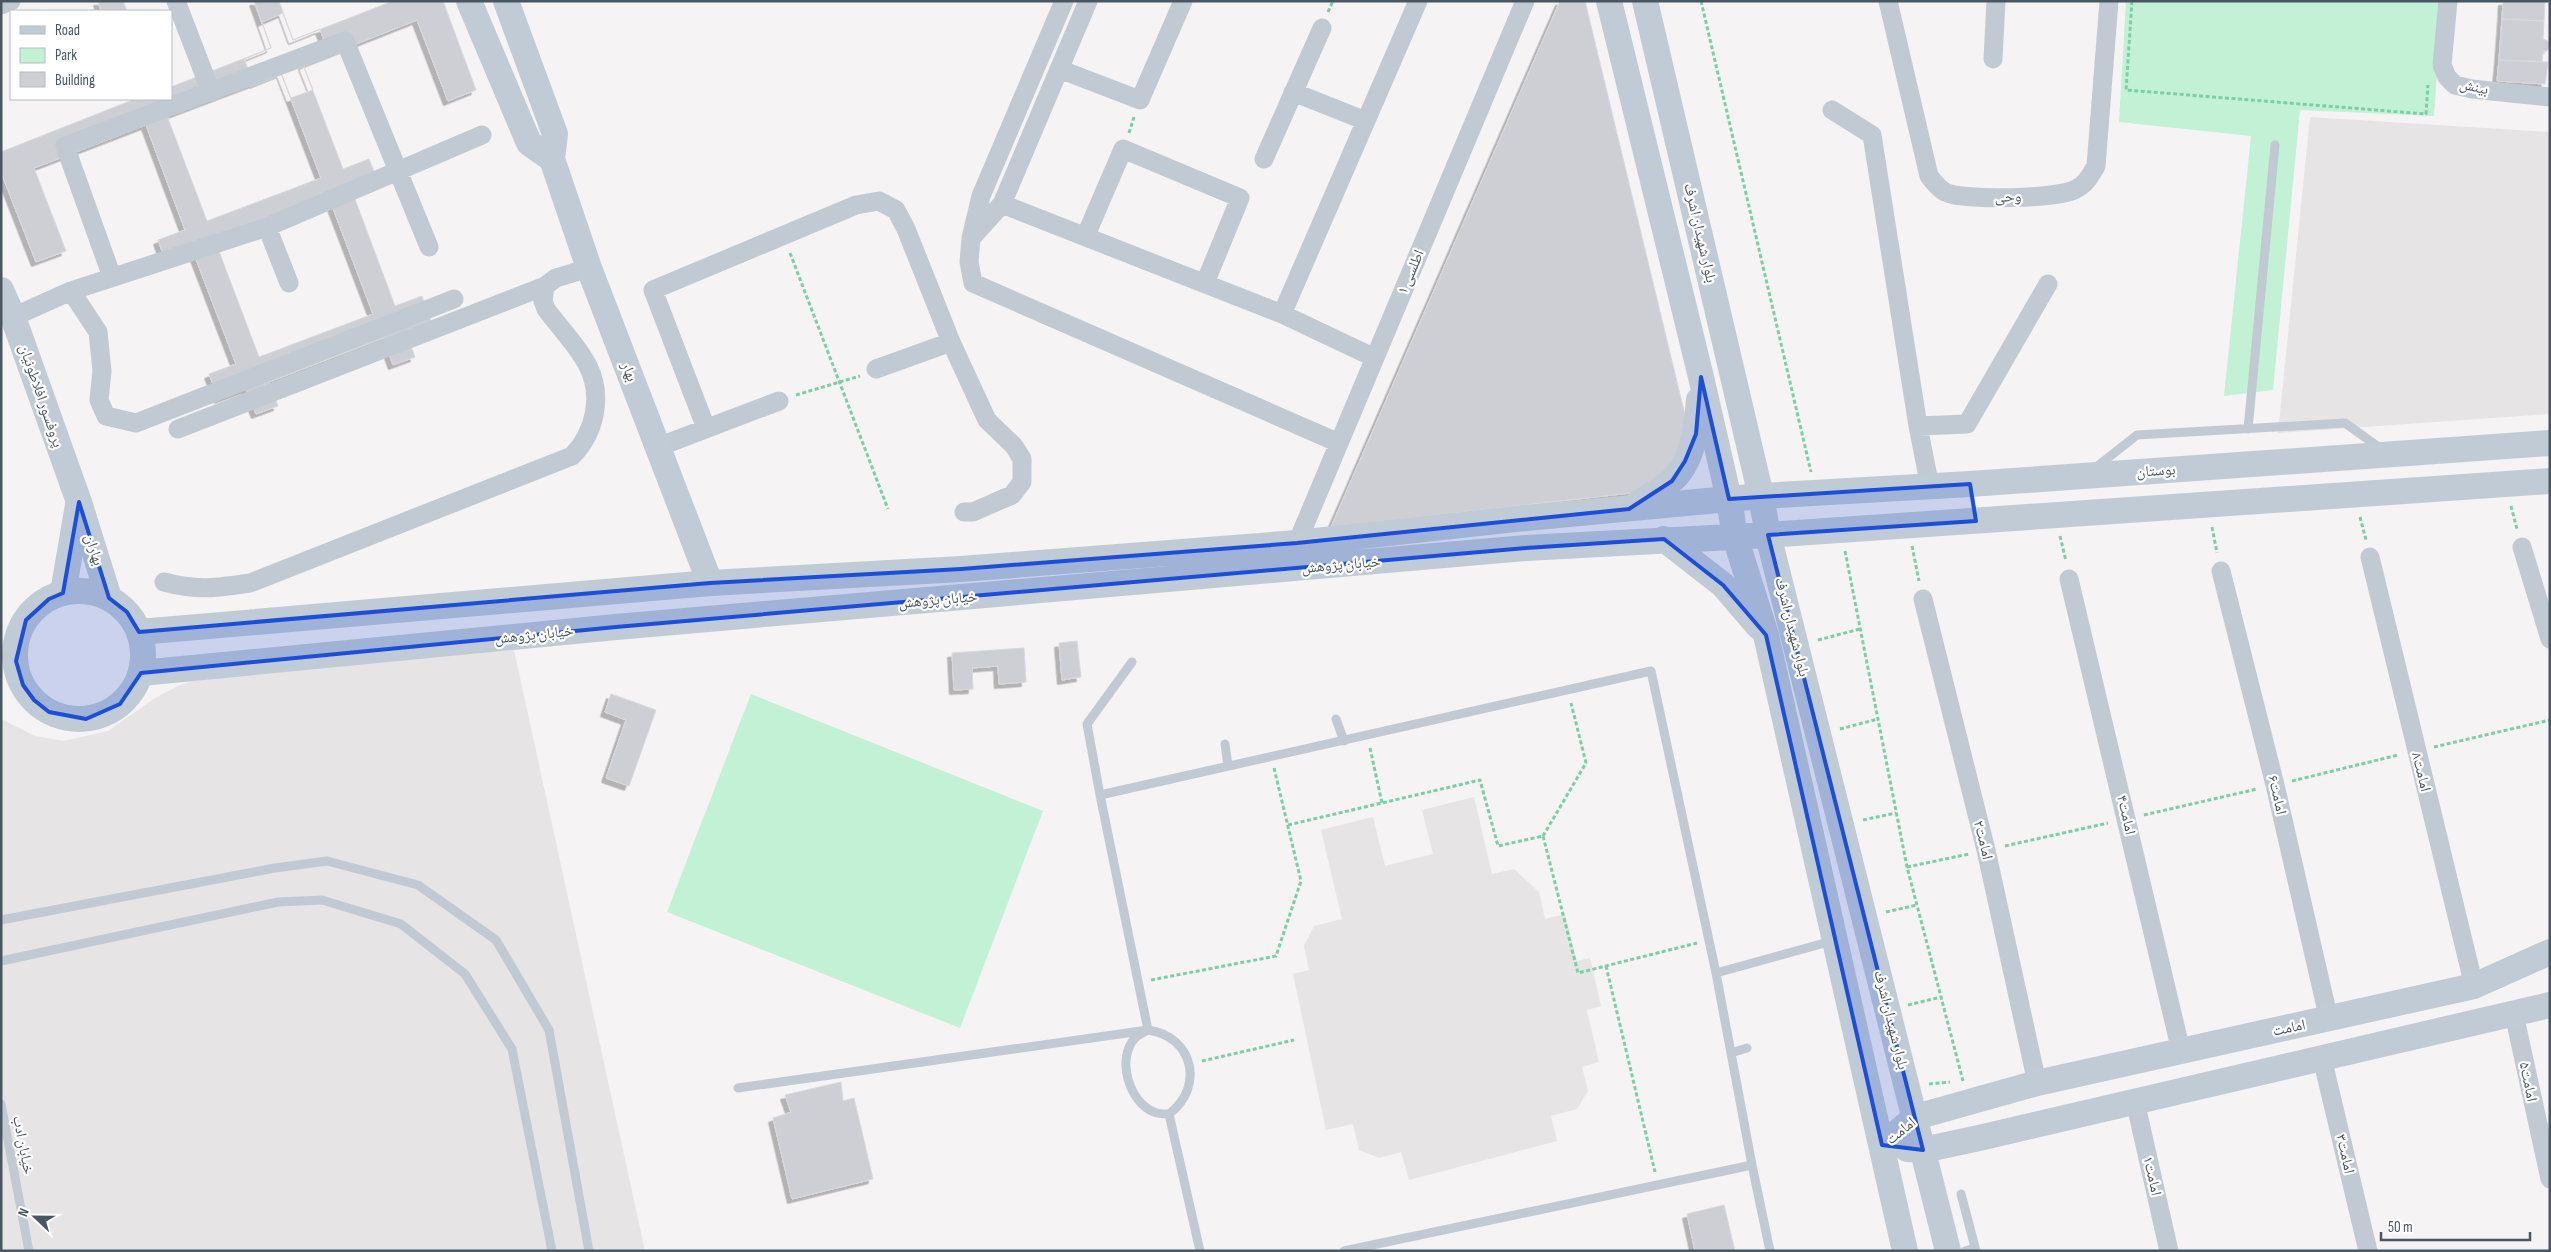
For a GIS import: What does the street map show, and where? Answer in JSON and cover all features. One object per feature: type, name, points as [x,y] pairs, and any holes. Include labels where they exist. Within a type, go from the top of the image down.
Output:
[{"type":"main road","points":[[469,1],[529,143],[552,159]]},
{"type":"main road","name":"بهار","points":[[506,1],[555,134],[552,159],[589,268],[710,583]]},
{"type":"main road","name":"بلوار شهیدان اشرف","points":[[1609,1],[1701,377],[1729,499],[1735,537],[1766,635],[1905,1251]]},
{"type":"main road","name":"بلوار شهیدان اشرف","points":[[1645,1],[1762,496],[1768,536],[1916,1117],[1948,1251]]},
{"type":"main road","name":"پروفسور افلاطونیان","points":[[1,290],[14,317],[79,502]]},
{"type":"main road","points":[[1629,509],[1672,481],[1686,461],[1696,434],[1701,377]]},
{"type":"main road","name":"بوستان","points":[[1729,499],[2550,443]]},
{"type":"main road","points":[[1768,536],[2550,481]]},
{"type":"main road","points":[[1970,484],[1976,521]]},
{"type":"main road","name":"خیابان پژوهش","points":[[139,632],[710,583],[961,570],[1297,543],[1526,518],[1729,499]]},
{"type":"main road","points":[[63,593],[79,502]]},
{"type":"main road","name":"بهاران","points":[[79,502],[109,598]]},
{"type":"main road","name":"خیابان پژوهش","points":[[141,673],[626,626],[1526,548],[1768,536]]},
{"type":"main road","points":[[1664,540],[1723,585],[1766,635]]},
{"type":"main road","points":[[79,591],[109,598],[127,612],[139,632],[144,652],[141,673],[133,690],[120,704],[104,714],[86,719],[67,718],[49,712],[12,686],[16,661],[8,649],[36,608],[49,599],[63,593],[79,591]]},
{"type":"main road","name":"امامت","points":[[1882,1145],[1916,1117],[1970,1104],[2037,1083],[2329,1020],[2474,986],[2550,952]]},
{"type":"main road","name":"امامت","points":[[1882,1145],[1923,1150],[2550,1005]]},
{"type":"street","points":[[1,5],[12,1]]},
{"type":"street","points":[[176,1],[211,92]]},
{"type":"street","points":[[1064,1],[982,196],[971,238],[968,262],[973,284],[1339,443]]},
{"type":"street","points":[[971,238],[1002,204],[1088,1]]},
{"type":"street","points":[[1059,69],[1140,100],[1183,1]]},
{"type":"street","name":"اطلسی ۱","points":[[1297,543],[1525,1]]},
{"type":"street","name":"وحی","points":[[1888,1],[1929,176],[1936,185],[1947,193],[2005,199],[2074,190],[2087,181],[2096,166],[2109,1]]},
{"type":"street","points":[[1993,60],[1996,1]]},
{"type":"street","name":"بینش","points":[[2448,1],[2442,65],[2447,77],[2455,85],[2472,89],[2550,97]]},
{"type":"street","points":[[1282,314],[1366,121],[1411,4]]},
{"type":"street","points":[[1264,159],[1322,28]]},
{"type":"street","points":[[112,278],[65,146],[345,41],[399,169],[429,247]]},
{"type":"street","points":[[1293,92],[1366,121]]},
{"type":"street","points":[[1832,110],[1872,135],[1918,426],[1930,486]]},
{"type":"street","points":[[14,317],[71,291],[267,227],[482,135]]},
{"type":"street","points":[[1086,235],[1123,149],[1240,198],[1205,282]]},
{"type":"street","points":[[706,428],[653,290],[856,205],[879,201],[896,210],[906,229],[951,342],[987,420],[1014,446],[1022,460],[1024,474],[1022,482],[1012,495],[973,512],[964,512]]},
{"type":"street","points":[[1002,204],[1205,282],[1282,314],[1375,358]]},
{"type":"street","points":[[267,227],[289,284]]},
{"type":"street","points":[[178,428],[546,286],[556,278],[589,268]]},
{"type":"street","points":[[1918,426],[1967,424],[2048,284]]},
{"type":"street","points":[[164,582],[188,588],[210,589],[250,582],[572,456],[581,447],[593,419],[596,399],[594,381],[587,365],[546,309],[543,301],[546,286]]},
{"type":"street","points":[[71,291],[98,332],[102,370],[99,400],[106,416],[136,423],[454,300]]},
{"type":"street","points":[[876,369],[951,342]]},
{"type":"street","points":[[658,447],[779,400]]},
{"type":"street","points":[[2522,547],[2550,639]]},
{"type":"street","name":"امامت۸","points":[[2370,557],[2474,986]]},
{"type":"street","name":"امامت۶","points":[[2221,571],[2275,785],[2329,1020]]},
{"type":"street","name":"امامت۴","points":[[2069,578],[2181,1051]]},
{"type":"street","name":"امامت۲","points":[[1923,599],[1986,850],[2037,1083]]},
{"type":"street","name":"امامت۵","points":[[2514,1014],[2550,1179]]},
{"type":"street","name":"امامت۳","points":[[2322,1058],[2368,1251]]},
{"type":"street","name":"امامت۱","points":[[2135,1101],[2169,1251]]},
{"type":"lane","points":[[2248,429],[2275,145]]},
{"type":"lane","points":[[2085,476],[2137,435],[2345,424],[2388,454]]},
{"type":"lane","points":[[1132,662],[1088,724],[1100,795],[1148,1030]]},
{"type":"lane","points":[[1100,795],[1651,671],[1696,856],[1709,940],[1770,1251]]},
{"type":"lane","points":[[1655,689],[1665,686]]},
{"type":"lane","points":[[1336,718],[1344,741]]},
{"type":"lane","points":[[1225,744],[1228,766]]},
{"type":"lane","points":[[1,920],[276,868],[327,861],[418,885],[496,940],[549,1030],[589,1251]]},
{"type":"lane","points":[[1,961],[278,902],[322,900],[401,924],[465,974],[512,1050],[552,1251]]},
{"type":"lane","points":[[1716,973],[1835,940]]},
{"type":"lane","points":[[738,1088],[1148,1030],[1161,1032],[1173,1038],[1186,1053],[1189,1064],[1189,1088],[1180,1106],[1169,1114],[1154,1112],[1138,1101],[1128,1083],[1126,1066],[1130,1046],[1135,1038],[1148,1030]]},
{"type":"lane","points":[[1731,1053],[1747,1048]]},
{"type":"lane","name":"خیابان ادب","points":[[1,1104],[29,1251]]},
{"type":"lane","points":[[1169,1114],[1200,1251]]},
{"type":"lane","points":[[1344,1251],[1752,1165]]},
{"type":"lane","points":[[1961,1194],[1975,1249],[1965,1251]]},
{"type":"path","points":[[1701,1],[1816,492]]},
{"type":"path","points":[[2132,1],[2126,90],[2426,114]]},
{"type":"path","points":[[1123,149],[1140,100]]},
{"type":"path","points":[[783,236],[888,509]]},
{"type":"path","points":[[779,400],[840,383],[876,369]]},
{"type":"path","points":[[2505,484],[2522,547]]},
{"type":"path","points":[[2355,494],[2370,557]]},
{"type":"path","points":[[2208,505],[2221,571]]},
{"type":"path","points":[[2055,516],[2069,578]]},
{"type":"path","points":[[1908,526],[1923,599]]},
{"type":"path","points":[[1841,530],[1907,867],[1970,1104]]},
{"type":"path","points":[[1818,640],[1860,629]]},
{"type":"path","points":[[1568,690],[1586,763],[1542,836],[1578,972],[1709,940]]},
{"type":"path","points":[[1838,729],[1878,719]]},
{"type":"path","points":[[1907,867],[2127,819],[2550,720]]},
{"type":"path","points":[[1367,735],[1382,803]]},
{"type":"path","points":[[1138,983],[1276,956],[1301,881],[1272,757]]},
{"type":"path","points":[[1288,825],[1480,780],[1498,846],[1542,836]]},
{"type":"path","points":[[1858,821],[1896,814]]},
{"type":"path","points":[[1879,914],[1917,905]]},
{"type":"path","points":[[1606,966],[1658,1185]]},
{"type":"path","points":[[1899,1006],[1941,997]]},
{"type":"path","points":[[1189,1064],[1294,1040]]},
{"type":"highlighted area","points":[[1701,377],[1729,499],[1970,484],[1976,521],[1768,535],[1923,1150],[1882,1145],[1766,635],[1723,585],[1664,539],[1526,548],[616,627],[141,673],[120,704],[86,719],[49,712],[34,700],[23,685],[16,661],[26,620],[49,599],[63,593],[79,502],[109,598],[127,612],[139,632],[710,583],[961,569],[1297,543],[1629,509],[1672,481],[1685,461],[1696,434]]},
{"type":"shaded area","points":[[2310,117],[2550,132],[2550,414],[2278,433]]},
{"type":"shaded area","points":[[514,650],[645,1251],[1,1251],[1,719],[35,736],[63,741],[108,731],[155,698],[178,686],[202,678]]},
{"type":"shaded area","points":[[1474,797],[1492,874],[1514,869],[1539,892],[1545,919],[1565,914],[1577,961],[1590,958],[1601,1006],[1587,1010],[1599,1062],[1582,1067],[1588,1091],[1577,1109],[1551,1116],[1557,1141],[1409,1180],[1401,1152],[1379,1158],[1359,1150],[1353,1124],[1326,1130],[1293,974],[1309,970],[1304,946],[1314,926],[1342,919],[1321,830],[1373,817],[1385,866],[1433,854],[1422,810]]},
{"type":"green space","points":[[2126,1],[2442,1],[2434,116],[2300,110],[2273,390],[2224,396],[2251,136],[2119,122]]},
{"type":"green space","points":[[751,694],[1043,811],[960,1028],[667,912]]},
{"type":"building","points":[[98,1],[123,1],[127,10],[101,10]]},
{"type":"building","points":[[254,1],[279,1],[293,40],[393,1],[443,1],[476,90],[448,101],[417,20],[303,65],[343,169],[369,159],[379,184],[353,194],[395,306],[422,296],[431,321],[405,331],[415,357],[393,365],[383,338],[269,382],[278,406],[256,414],[246,389],[219,399],[209,374],[236,364],[194,254],[167,265],[158,240],[185,230],[146,125],[34,168],[66,251],[36,262],[1,172],[1,152],[132,100],[172,100],[172,87],[271,48]],"holes":[[[281,73],[321,178],[207,221],[167,116]],[[331,203],[373,314],[259,357],[217,246]]]},
{"type":"building","points":[[1560,1],[1585,1],[1692,444],[1648,491],[1331,527]]},
{"type":"building","points":[[2503,1],[2545,1],[2544,21],[2502,19]]},
{"type":"building","points":[[283,13],[293,40],[320,29],[329,54],[303,65],[313,90],[291,98],[281,73],[254,84],[244,59],[271,48],[262,22]]},
{"type":"building","points":[[2502,19],[2544,21],[2543,39],[2548,41],[2550,45],[2547,51],[2543,51],[2542,62],[2499,60]]},
{"type":"building","points":[[2499,60],[2548,62],[2545,84],[2497,81]]},
{"type":"building","points":[[1077,641],[1081,677],[1062,680],[1059,643]]},
{"type":"building","points":[[1024,648],[1026,682],[999,684],[998,666],[972,668],[973,689],[954,690],[952,653]]},
{"type":"building","points":[[611,694],[656,710],[629,786],[606,778],[626,720],[605,712]]},
{"type":"building","points":[[841,1082],[843,1101],[854,1098],[873,1179],[792,1199],[773,1118],[791,1112],[785,1095]]},
{"type":"building","points":[[1724,1205],[1735,1251],[1695,1251],[1687,1214]]}]
